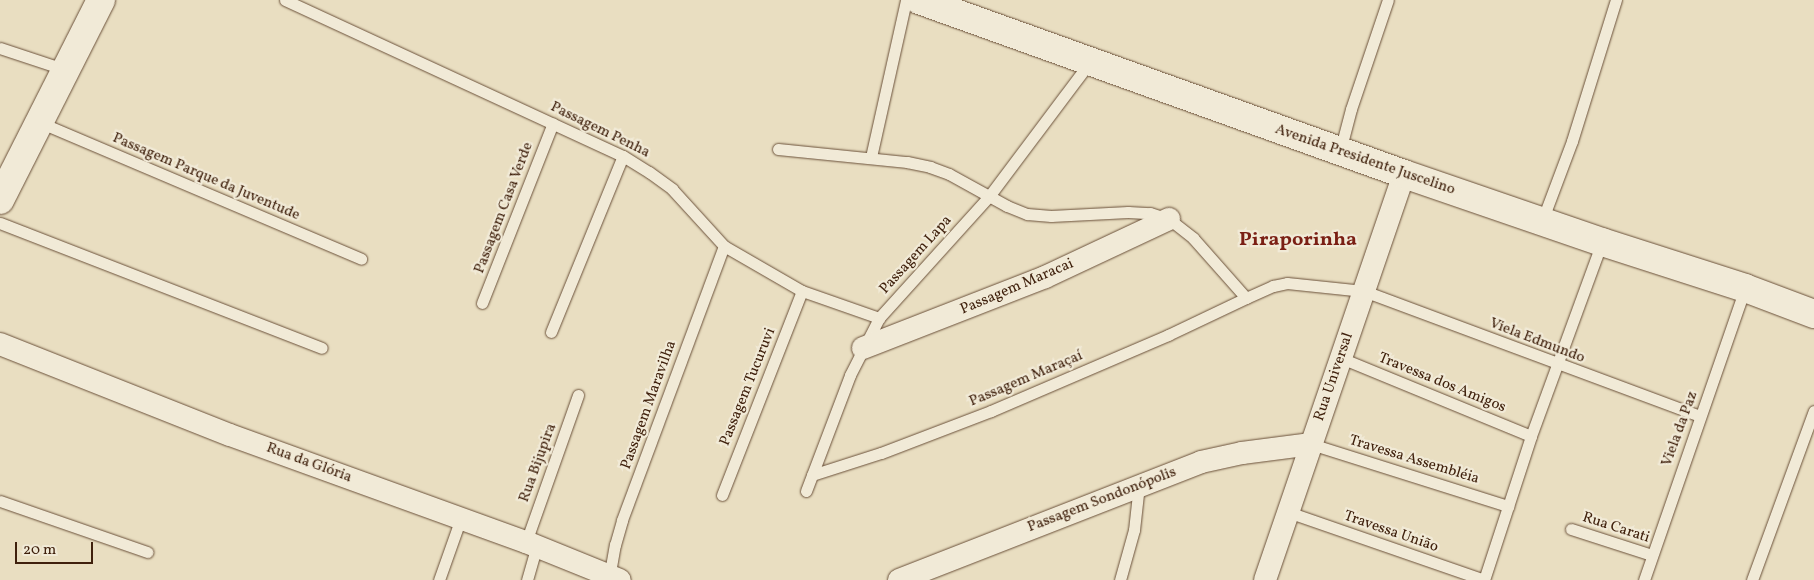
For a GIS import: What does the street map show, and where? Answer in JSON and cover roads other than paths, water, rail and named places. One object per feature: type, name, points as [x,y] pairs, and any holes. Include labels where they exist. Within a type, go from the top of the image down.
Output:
[{"type":"street","points":[[0,200],[101,0]]},
{"type":"street","name":"Avenida Presidente Juscelino","points":[[919,0],[1404,174],[1602,242],[1745,288],[1814,314]]},
{"type":"street","name":"Rua Universal","points":[[1267,579],[1288,512],[1404,174]]},
{"type":"street","name":"Passagem Maracai","points":[[863,348],[1004,294],[1169,219]]},
{"type":"street","name":"Rua da Glória","points":[[0,344],[230,434],[531,544],[613,579]]},
{"type":"street","name":"Passagem Sondonópolis","points":[[899,580],[1201,462],[1242,453],[1312,444]]},
{"type":"lane","name":"Passagem Penha","points":[[285,0],[623,156],[672,189],[724,246],[802,291],[879,318]]},
{"type":"lane","points":[[871,158],[906,0]]},
{"type":"lane","points":[[1340,151],[1351,109],[1388,0]]},
{"type":"lane","points":[[1542,221],[1572,141],[1616,0]]},
{"type":"lane","points":[[0,48],[66,70]]},
{"type":"lane","name":"Passagem Lapa","points":[[806,491],[850,375],[879,318],[990,195],[1090,62]]},
{"type":"lane","name":"Passagem Parque da Juventude","points":[[39,122],[361,259]]},
{"type":"lane","name":"Passagem Casa Verde","points":[[482,303],[553,123]]},
{"type":"lane","points":[[778,149],[871,158],[930,167],[949,174],[1007,206],[1027,214],[1051,216],[1128,212],[1150,213],[1169,219],[1193,238],[1246,298]]},
{"type":"lane","points":[[551,332],[623,156]]},
{"type":"lane","points":[[0,223],[322,348]]},
{"type":"lane","points":[[1484,580],[1532,436],[1602,242]]},
{"type":"lane","name":"Passagem Maravilha","points":[[613,579],[615,545],[622,520],[724,246]]},
{"type":"lane","name":"Viela Edmundo","points":[[1246,298],[1273,286],[1287,283],[1364,291],[1558,365],[1700,416]]},
{"type":"lane","name":"Viela da Paz","points":[[1644,580],[1745,288]]},
{"type":"lane","name":"Passagem Tucuruvi","points":[[722,495],[802,291]]},
{"type":"lane","name":"Passagem Maraçaí","points":[[812,475],[881,453],[991,411],[1168,336],[1246,298]]},
{"type":"lane","name":"Travessa dos Amigos","points":[[1341,358],[1532,436]]},
{"type":"lane","name":"Rua Bijupira","points":[[527,580],[531,544],[578,395]]},
{"type":"lane","points":[[1752,580],[1814,410]]},
{"type":"lane","name":"Travessa Assembléia","points":[[1312,444],[1508,506]]},
{"type":"lane","points":[[1120,580],[1134,530],[1139,485]]},
{"type":"lane","points":[[0,501],[147,552]]},
{"type":"lane","name":"Travessa União","points":[[1288,512],[1484,580]]},
{"type":"lane","points":[[439,580],[462,518]]},
{"type":"lane","name":"Rua Carati","points":[[1571,529],[1652,555]]},
{"type":"district","name":"Piraporinha","points":[[1298,240]]}]
